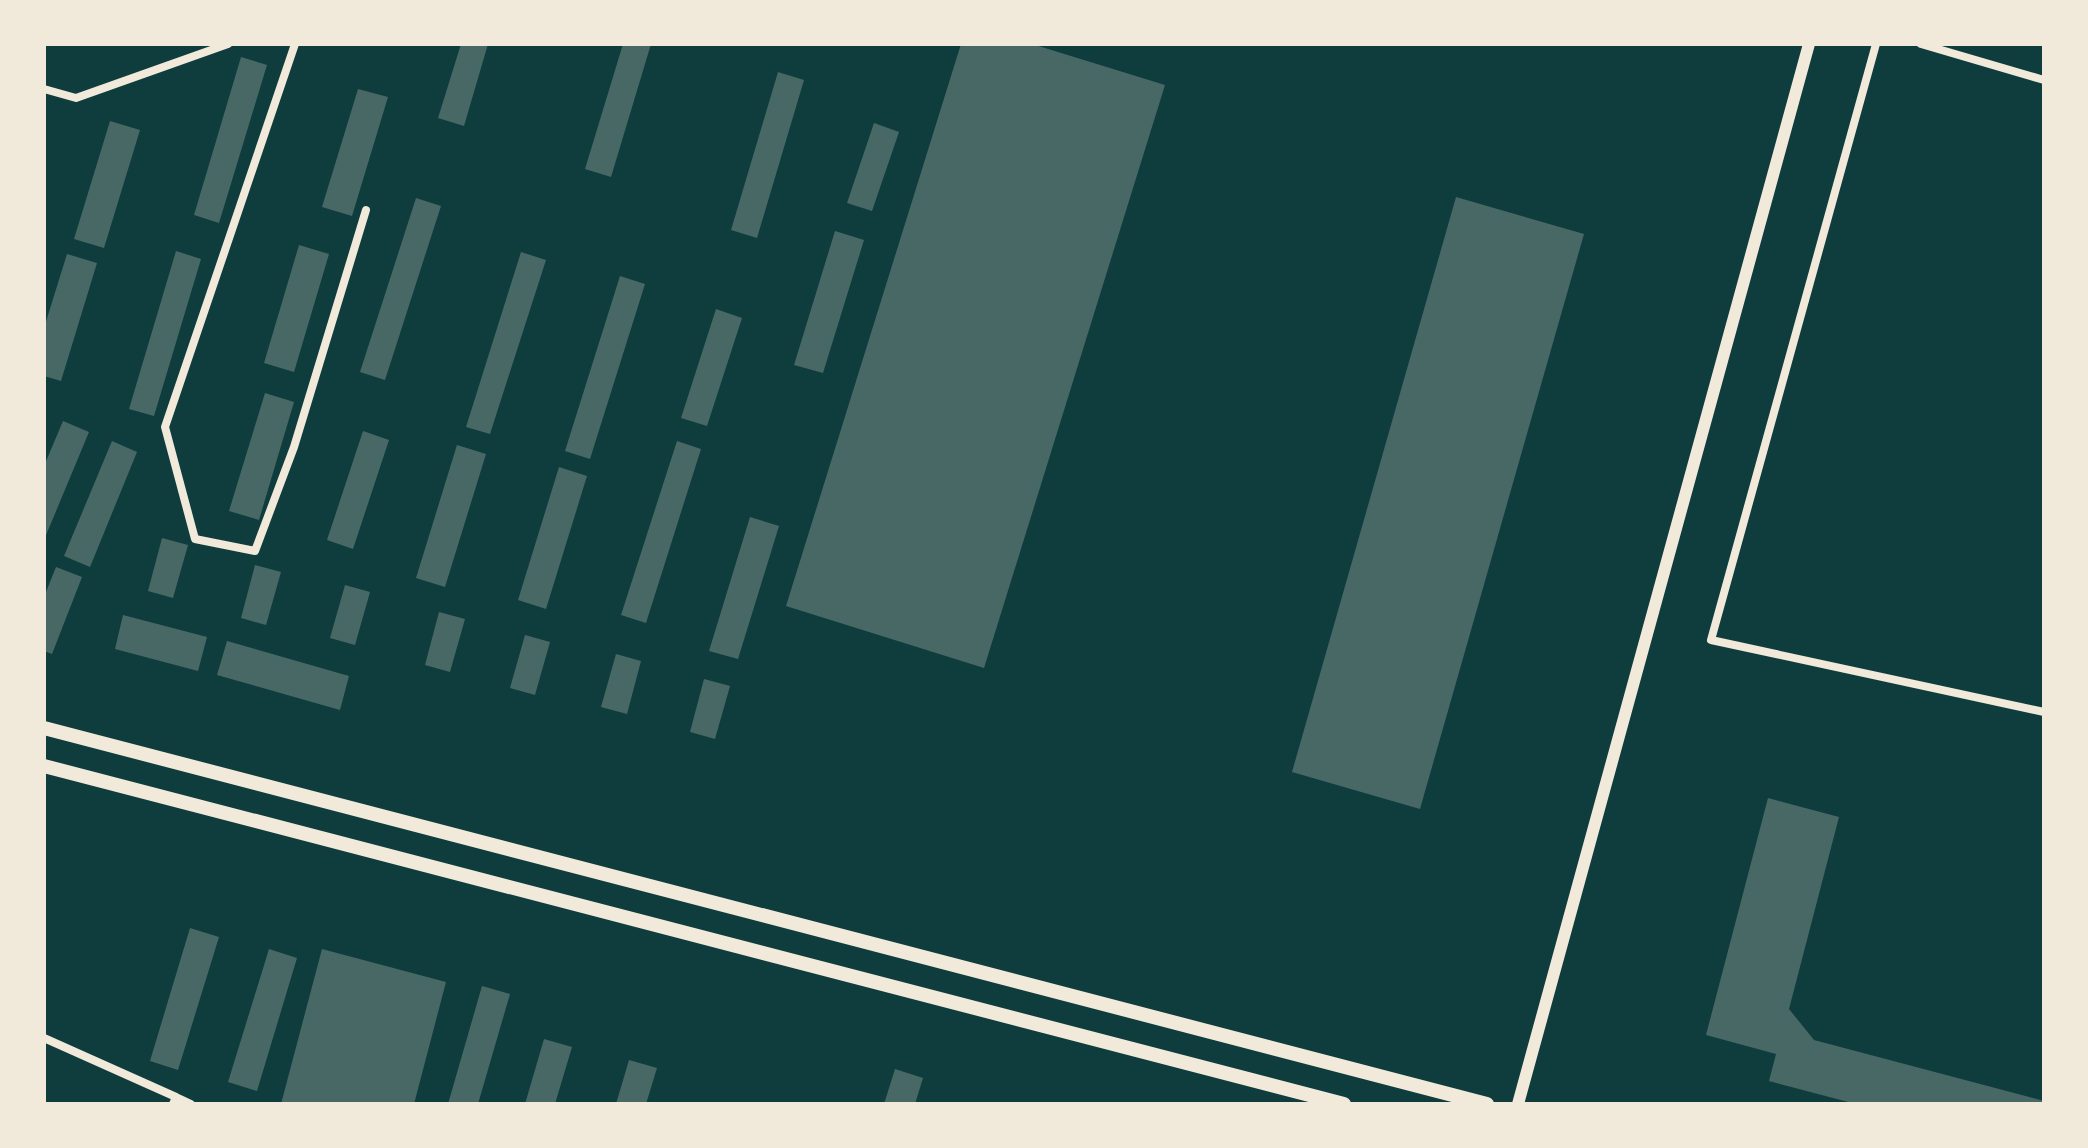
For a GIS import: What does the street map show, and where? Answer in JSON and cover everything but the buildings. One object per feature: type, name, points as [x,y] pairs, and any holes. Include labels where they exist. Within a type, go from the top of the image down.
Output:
[{"type":"main road","points":[[44,728],[1487,1104]]},
{"type":"main road","points":[[44,766],[1344,1104]]},
{"type":"street","points":[[44,89],[76,98],[228,44]]},
{"type":"street","points":[[295,44],[165,427],[195,539],[255,551],[294,447],[366,210]]},
{"type":"street","points":[[1518,1104],[1809,44]]},
{"type":"street","points":[[1876,44],[1711,640],[2044,712]]},
{"type":"street","points":[[1921,44],[2044,80]]},
{"type":"street","points":[[44,1038],[174,1101],[191,1104]]}]
